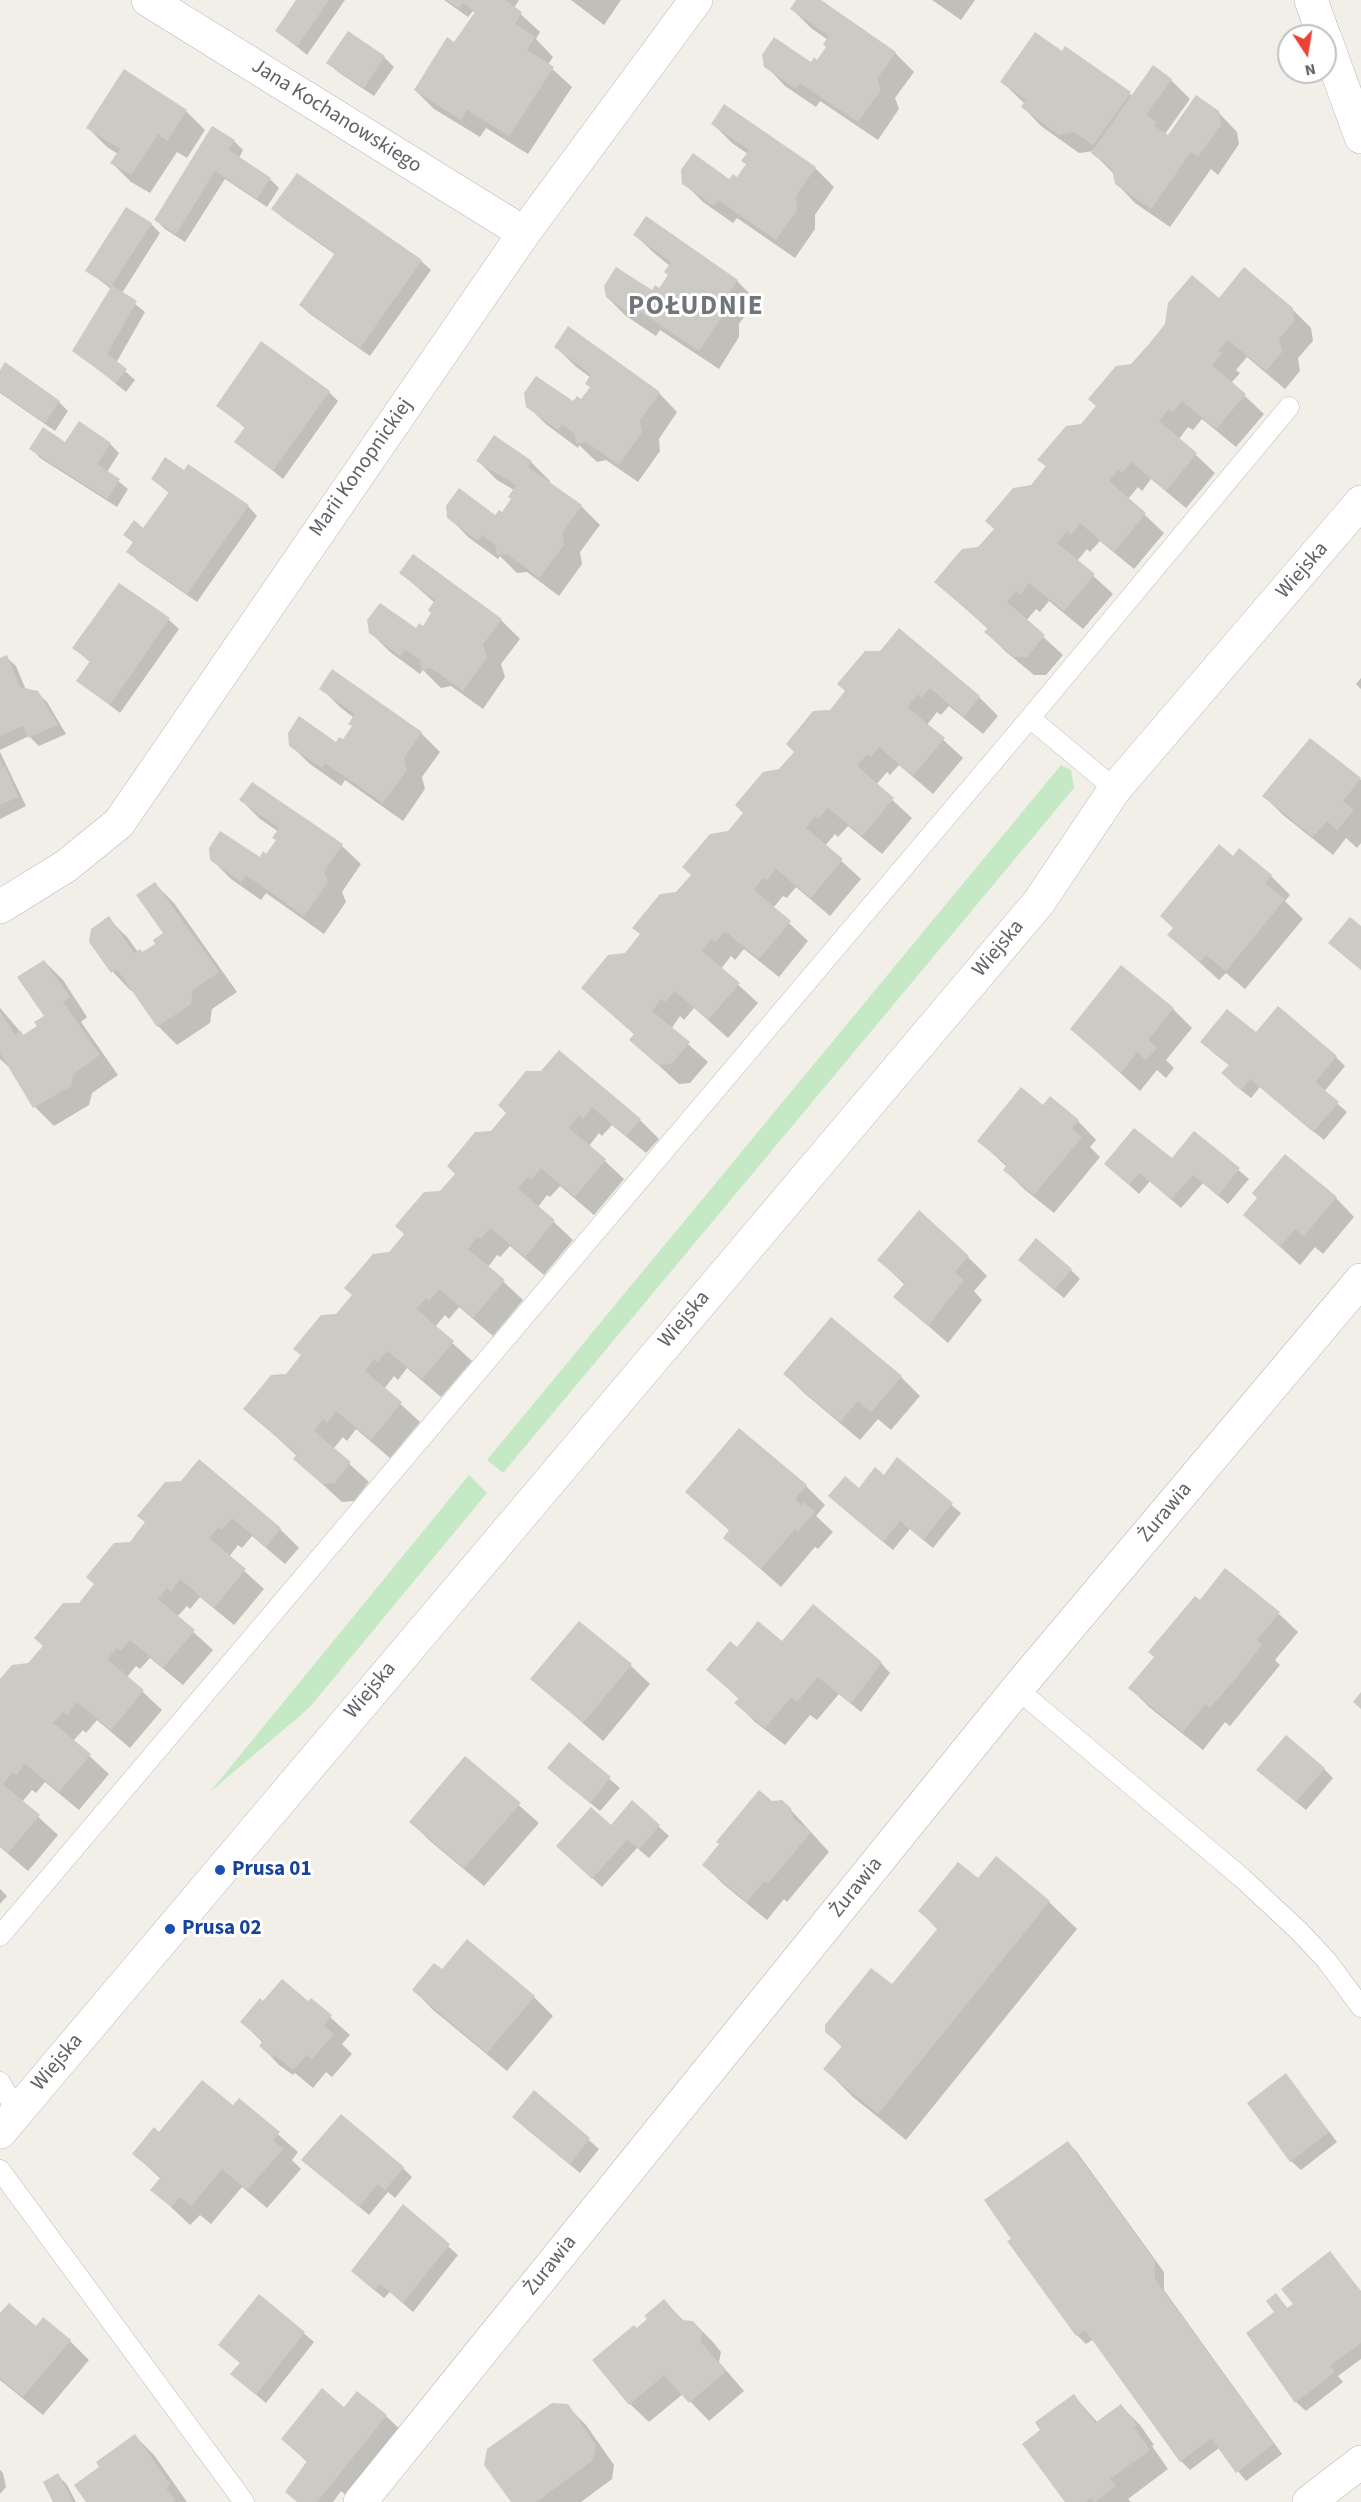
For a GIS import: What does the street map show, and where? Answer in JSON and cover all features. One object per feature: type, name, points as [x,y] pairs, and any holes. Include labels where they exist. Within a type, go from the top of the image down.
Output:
[{"type":"street","name":"Jana Kochanowskiego","points":[[148,0],[524,233]]},
{"type":"street","name":"Marii Konopnickiej","points":[[0,907],[66,866],[118,823],[524,233],[696,0]]},
{"type":"street","points":[[1311,0],[1320,24]]},
{"type":"street","points":[[1337,70],[1361,137]]},
{"type":"street","name":"Wiejska","points":[[8,2122],[1039,902],[1115,789],[1361,502]]},
{"type":"street","name":"Żurawia","points":[[360,2502],[1017,1689],[1361,1281]]},
{"type":"street","points":[[1309,2502],[1361,2462]]},
{"type":"lane","points":[[0,1936],[1030,718],[1289,407]]},
{"type":"lane","points":[[1030,718],[1115,789]]},
{"type":"lane","points":[[1017,1689],[1241,1877],[1327,1960],[1361,2007]]},
{"type":"lane","points":[[0,2082],[8,2122]]},
{"type":"lane","points":[[0,2170],[244,2502]]},
{"type":"green space","points":[[1061,765],[1071,770],[1074,788],[503,1473],[487,1460]]},
{"type":"green space","points":[[469,1475],[487,1493],[309,1708],[210,1792]]},
{"type":"building","points":[[296,0],[329,0],[297,47],[275,31]]},
{"type":"building","points":[[446,0],[505,0],[522,12],[515,24],[535,37],[527,50],[554,67],[509,136],[467,110],[461,120],[414,90],[447,37],[454,42],[475,12],[463,3],[459,8]]},
{"type":"building","points":[[796,0],[821,0],[896,52],[877,79],[881,90],[858,122],[800,83],[796,89],[764,67],[762,55],[774,37],[811,62],[814,57],[817,60],[826,47],[823,44],[829,36],[790,9]]},
{"type":"building","points":[[348,31],[385,56],[364,88],[326,63]]},
{"type":"building","points":[[1035,32],[1062,51],[1065,46],[1131,92],[1093,145],[1074,132],[1059,135],[1021,107],[1026,100],[1000,82]]},
{"type":"building","points":[[1153,65],[1172,79],[1146,115],[1157,123],[1154,126],[1168,135],[1196,95],[1219,111],[1221,125],[1198,157],[1191,152],[1151,209],[1115,184],[1112,169],[1091,153]]},
{"type":"building","points":[[124,69],[187,110],[167,141],[158,134],[131,175],[110,163],[120,149],[86,128]]},
{"type":"building","points":[[724,104],[816,167],[796,196],[797,210],[776,240],[718,200],[714,206],[682,184],[681,170],[693,153],[729,179],[733,174],[737,177],[746,164],[741,161],[749,150],[711,124]]},
{"type":"building","points":[[212,126],[235,140],[229,150],[271,178],[257,199],[215,171],[176,234],[154,220]]},
{"type":"building","points":[[297,173],[422,260],[360,348],[299,305],[335,253],[271,209]]},
{"type":"building","points":[[126,207],[152,223],[112,285],[137,301],[107,354],[127,369],[116,383],[72,351],[111,287],[85,271]]},
{"type":"building","points":[[646,216],[738,280],[720,305],[721,318],[699,351],[641,312],[636,318],[606,297],[604,286],[616,267],[652,290],[655,285],[659,288],[668,275],[664,272],[671,262],[633,235]]},
{"type":"building","points":[[1244,267],[1293,308],[1294,321],[1279,339],[1282,352],[1266,371],[1228,340],[1218,351],[1222,353],[1212,365],[1246,394],[1216,429],[1182,401],[1173,412],[1169,409],[1159,421],[1197,453],[1166,491],[1131,462],[1122,473],[1118,470],[1109,481],[1146,513],[1114,552],[1080,523],[1071,535],[1067,531],[1057,543],[1095,574],[1064,611],[1029,583],[1020,595],[1016,591],[1007,602],[1045,635],[1027,657],[1014,657],[984,632],[988,628],[934,582],[962,549],[978,547],[994,529],[985,521],[1013,488],[1031,485],[1046,466],[1037,460],[1066,426],[1081,424],[1096,406],[1088,399],[1116,366],[1131,364],[1149,344],[1165,324],[1168,303],[1192,275],[1219,298]]},
{"type":"building","points":[[568,326],[660,392],[640,420],[642,432],[619,465],[586,442],[576,444],[575,434],[562,424],[558,430],[526,407],[524,393],[536,376],[573,401],[577,396],[581,399],[590,387],[585,384],[591,374],[554,347]]},
{"type":"building","points":[[261,341],[330,391],[273,471],[234,442],[245,427],[216,406]]},
{"type":"building","points":[[5,362],[60,401],[45,423],[0,392],[0,370]]},
{"type":"building","points":[[79,421],[111,443],[97,464],[120,479],[107,499],[29,449],[43,427],[65,442]]},
{"type":"building","points":[[494,435],[532,461],[528,467],[582,505],[562,533],[564,545],[539,578],[507,554],[497,555],[496,546],[482,535],[478,541],[447,518],[446,506],[459,488],[495,515],[499,510],[502,512],[511,499],[508,497],[516,485],[476,461]]},
{"type":"building","points":[[165,457],[184,470],[188,464],[249,505],[187,594],[126,552],[133,542],[123,535],[134,520],[143,528],[169,492],[151,479]]},
{"type":"building","points":[[413,554],[502,619],[483,644],[487,657],[463,691],[431,668],[421,670],[420,660],[405,650],[400,656],[369,633],[367,620],[380,603],[416,628],[419,623],[423,626],[431,613],[428,610],[435,600],[399,573]]},
{"type":"building","points":[[119,583],[170,618],[110,705],[76,681],[90,661],[72,648]]},
{"type":"building","points":[[899,628],[980,696],[964,717],[930,688],[921,698],[918,694],[907,707],[945,738],[913,776],[879,747],[871,757],[867,754],[857,766],[894,798],[862,836],[828,808],[818,819],[815,816],[806,828],[843,859],[811,898],[776,869],[767,880],[763,878],[754,890],[791,921],[759,959],[725,931],[715,942],[711,939],[702,951],[740,983],[708,1020],[675,991],[665,1002],[661,999],[652,1011],[690,1042],[671,1064],[658,1065],[629,1040],[634,1034],[581,988],[608,955],[625,953],[640,934],[632,928],[660,894],[676,892],[691,875],[682,867],[710,834],[728,831],[743,813],[735,805],[763,772],[779,769],[794,752],[786,744],[813,711],[830,710],[845,691],[837,684],[865,651],[880,651]]},
{"type":"building","points":[[7,655],[20,687],[38,691],[58,725],[28,738],[23,726],[0,736],[0,658]]},
{"type":"building","points":[[332,669],[422,732],[404,758],[407,770],[383,803],[325,763],[322,768],[289,746],[288,733],[299,716],[336,742],[339,737],[343,739],[352,726],[348,724],[355,714],[319,689]]},
{"type":"building","points":[[1310,738],[1361,778],[1343,801],[1354,810],[1337,830],[1327,821],[1313,837],[1262,796]]},
{"type":"building","points":[[0,760],[3,767],[5,766],[18,797],[0,805]]},
{"type":"building","points":[[252,782],[343,844],[324,872],[328,882],[304,916],[246,875],[241,882],[210,860],[209,848],[220,831],[260,857],[263,851],[266,854],[276,840],[272,838],[279,828],[239,800]]},
{"type":"building","points":[[1219,844],[1233,856],[1239,848],[1272,875],[1265,883],[1285,899],[1226,971],[1206,955],[1200,962],[1167,935],[1173,928],[1160,916]]},
{"type":"building","points":[[155,882],[219,972],[193,990],[191,1004],[157,1027],[117,969],[111,973],[89,942],[91,929],[109,916],[134,953],[140,949],[142,952],[155,944],[153,940],[163,933],[136,895]]},
{"type":"building","points":[[1350,917],[1361,926],[1361,970],[1328,943]]},
{"type":"building","points":[[44,960],[70,997],[63,1002],[100,1055],[73,1074],[71,1086],[33,1108],[0,1053],[0,1011],[15,1035],[21,1031],[23,1035],[37,1026],[34,1022],[44,1016],[17,977]]},
{"type":"building","points":[[1121,965],[1174,1008],[1148,1040],[1157,1048],[1146,1060],[1137,1052],[1121,1073],[1070,1029]]},
{"type":"building","points":[[1278,1006],[1337,1056],[1315,1082],[1339,1102],[1313,1132],[1250,1079],[1241,1090],[1221,1073],[1229,1065],[1200,1042],[1227,1009],[1256,1032]]},
{"type":"building","points":[[559,1050],[641,1119],[626,1136],[592,1107],[583,1119],[579,1115],[569,1128],[606,1159],[575,1197],[541,1168],[531,1180],[527,1177],[518,1189],[555,1220],[525,1257],[490,1228],[481,1239],[477,1237],[468,1249],[505,1280],[473,1318],[439,1289],[429,1301],[426,1298],[416,1309],[454,1341],[422,1379],[387,1351],[378,1362],[374,1359],[365,1371],[402,1402],[371,1440],[336,1411],[327,1423],[323,1419],[314,1431],[351,1462],[335,1483],[322,1484],[293,1459],[297,1454],[243,1409],[271,1375],[286,1374],[301,1355],[293,1349],[321,1315],[336,1314],[352,1295],[344,1288],[373,1254],[389,1252],[404,1234],[395,1226],[424,1192],[440,1191],[455,1174],[447,1166],[475,1132],[491,1131],[506,1113],[498,1105],[526,1071],[541,1071]]},
{"type":"building","points":[[1021,1087],[1043,1105],[1050,1096],[1079,1120],[1072,1128],[1082,1137],[1034,1195],[1003,1170],[1007,1165],[977,1141]]},
{"type":"building","points":[[1134,1128],[1172,1158],[1194,1131],[1240,1168],[1218,1196],[1193,1175],[1171,1200],[1140,1173],[1129,1185],[1104,1164]]},
{"type":"building","points":[[1285,1154],[1337,1197],[1304,1236],[1295,1229],[1280,1247],[1243,1215],[1257,1198],[1252,1193]]},
{"type":"building","points":[[919,1210],[969,1256],[955,1272],[964,1280],[928,1326],[893,1297],[905,1283],[877,1260]]},
{"type":"building","points":[[1036,1238],[1072,1269],[1054,1290],[1018,1260]]},
{"type":"building","points":[[831,1317],[902,1376],[871,1412],[858,1401],[840,1422],[783,1374]]},
{"type":"building","points":[[739,1428],[807,1485],[795,1499],[801,1505],[803,1502],[815,1512],[798,1531],[795,1529],[761,1569],[723,1538],[729,1530],[685,1492]]},
{"type":"building","points":[[897,1457],[953,1503],[923,1540],[900,1521],[883,1542],[828,1496],[845,1476],[859,1488],[875,1467],[884,1475]]},
{"type":"building","points":[[199,1459],[281,1528],[266,1547],[232,1518],[222,1530],[219,1527],[209,1538],[246,1569],[214,1608],[180,1579],[171,1592],[167,1588],[158,1599],[195,1630],[163,1668],[130,1640],[121,1651],[117,1648],[107,1659],[144,1690],[111,1730],[77,1702],[67,1715],[63,1712],[53,1723],[91,1754],[59,1792],[25,1764],[16,1775],[12,1773],[3,1784],[40,1815],[8,1853],[0,1846],[0,1679],[12,1665],[28,1663],[43,1646],[34,1638],[63,1603],[79,1603],[94,1584],[86,1577],[114,1543],[130,1542],[145,1522],[137,1516],[165,1482],[181,1481]]},
{"type":"building","points":[[1225,1568],[1280,1612],[1257,1640],[1262,1645],[1237,1677],[1210,1708],[1205,1704],[1183,1732],[1128,1688],[1154,1657],[1148,1652],[1195,1596],[1200,1600]]},
{"type":"building","points":[[813,1604],[882,1662],[851,1704],[818,1677],[797,1702],[791,1697],[765,1728],[734,1703],[739,1698],[706,1670],[730,1641],[737,1647],[758,1621],[782,1641]]},
{"type":"building","points":[[579,1621],[632,1664],[583,1723],[530,1679]]},
{"type":"building","points":[[1361,1692],[1361,1709],[1353,1702]]},
{"type":"building","points":[[1286,1735],[1325,1768],[1296,1802],[1256,1770]]},
{"type":"building","points":[[569,1742],[611,1777],[590,1803],[547,1768]]},
{"type":"building","points":[[465,1756],[521,1803],[464,1868],[409,1822]]},
{"type":"building","points":[[759,1790],[772,1801],[782,1800],[791,1808],[793,1818],[811,1832],[768,1884],[764,1881],[747,1902],[702,1865],[719,1844],[716,1842]]},
{"type":"building","points":[[632,1800],[660,1825],[639,1849],[627,1840],[592,1879],[556,1846],[591,1807],[611,1825]]},
{"type":"building","points":[[996,1856],[1050,1901],[878,2114],[823,2069],[842,2046],[825,2032],[825,2025],[871,1968],[892,1984],[938,1928],[918,1911],[958,1862],[978,1878]]},
{"type":"building","points":[[467,1939],[535,1996],[487,2053],[412,1990],[434,1963],[442,1969]]},
{"type":"building","points":[[282,1979],[308,2001],[311,1998],[332,2015],[324,2025],[334,2034],[312,2059],[307,2055],[293,2070],[275,2055],[273,2058],[259,2046],[263,2041],[240,2022],[260,1998],[263,2001]]},
{"type":"building","points":[[1286,2073],[1329,2132],[1290,2162],[1247,2103]]},
{"type":"building","points":[[202,2080],[233,2105],[239,2098],[280,2132],[273,2140],[283,2149],[247,2190],[222,2169],[191,2206],[180,2197],[171,2207],[150,2190],[161,2177],[132,2154],[154,2127],[159,2132]]},
{"type":"building","points":[[534,2090],[590,2138],[570,2165],[512,2117]]},
{"type":"building","points":[[341,2114],[404,2167],[385,2190],[378,2184],[359,2207],[301,2160]]},
{"type":"building","points":[[1068,2141],[1155,2261],[1155,2279],[1274,2444],[1236,2473],[1211,2438],[1180,2462],[1085,2330],[1076,2336],[1007,2241],[1011,2239],[984,2200]]},
{"type":"building","points":[[403,2204],[450,2244],[403,2303],[380,2284],[374,2290],[351,2271]]},
{"type":"building","points":[[1330,2251],[1361,2292],[1361,2343],[1330,2366],[1335,2372],[1295,2403],[1246,2333],[1274,2312],[1266,2301],[1276,2293],[1287,2308],[1293,2304],[1281,2289]]},
{"type":"building","points":[[259,2294],[305,2332],[256,2395],[230,2374],[240,2363],[218,2345]]},
{"type":"building","points":[[664,2299],[682,2320],[693,2321],[702,2331],[701,2342],[726,2371],[689,2403],[664,2375],[629,2405],[592,2360],[634,2325],[637,2328],[647,2319],[644,2316]]},
{"type":"building","points":[[9,2303],[36,2326],[43,2317],[71,2340],[23,2397],[0,2378],[0,2313]]},
{"type":"building","points":[[322,2388],[344,2407],[357,2391],[387,2415],[317,2502],[297,2502],[285,2492],[307,2461],[281,2439]]},
{"type":"building","points":[[1074,2394],[1095,2423],[1121,2404],[1137,2425],[1134,2427],[1150,2450],[1110,2479],[1116,2486],[1095,2502],[1091,2498],[1086,2502],[1065,2502],[1022,2444],[1040,2430],[1035,2422]]},
{"type":"building","points":[[552,2403],[568,2404],[596,2445],[593,2460],[536,2502],[511,2502],[484,2465],[487,2449]]},
{"type":"building","points":[[135,2434],[170,2484],[166,2488],[175,2500],[173,2502],[86,2502],[74,2485],[99,2467],[96,2462]]},
{"type":"building","points":[[58,2473],[73,2502],[53,2502],[43,2482]]},
{"type":"place","name":"Prusa 01","points":[[220,1870]]},
{"type":"place","name":"Prusa 02","points":[[170,1929]]},
{"type":"district","name":"POŁUDNIE","points":[[696,308]]}]
